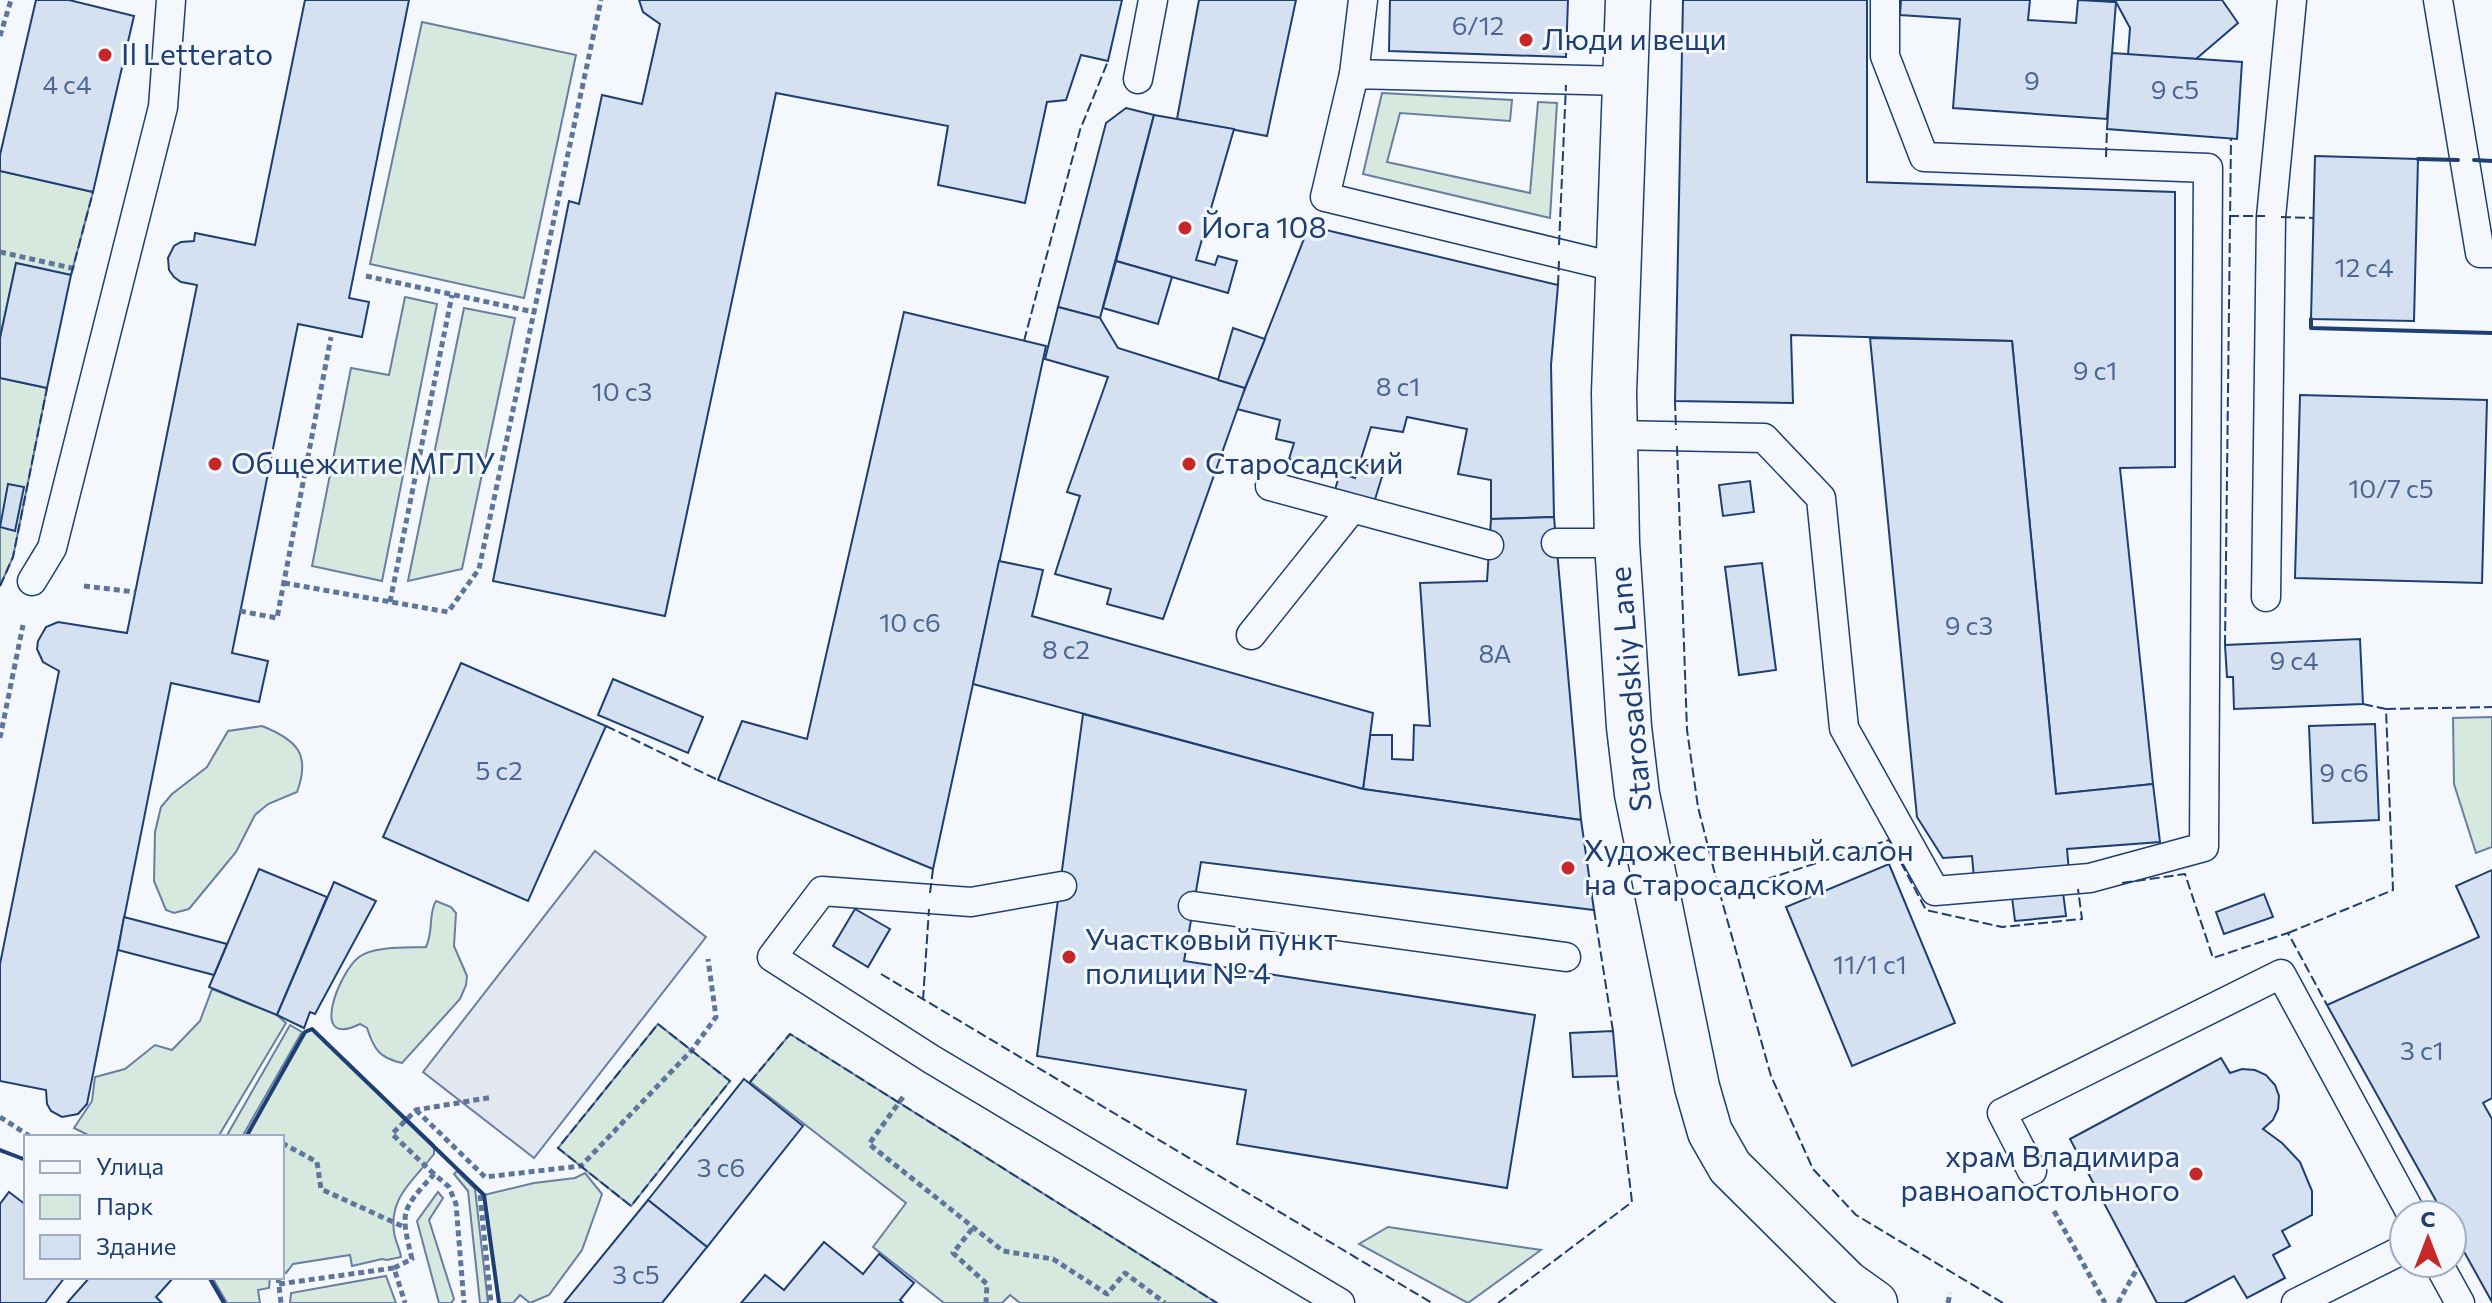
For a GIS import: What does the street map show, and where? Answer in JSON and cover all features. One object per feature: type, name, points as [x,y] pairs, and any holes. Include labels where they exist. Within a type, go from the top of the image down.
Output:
[{"type":"street","name":"Starosadskiy Lane","points":[[1628,0],[1614,435],[1617,543],[1629,727],[1637,794],[1697,1087],[1710,1132],[1730,1167],[1766,1205],[1847,1283],[1875,1303]]},
{"type":"lane","points":[[32,581],[52,548],[163,107],[171,0]]},
{"type":"lane","points":[[1138,79],[1153,0]]},
{"type":"lane","points":[[1363,0],[1354,74],[1325,197],[1619,268]]},
{"type":"lane","points":[[1614,435],[1764,438],[1821,498],[1844,728],[1935,891],[2090,878],[2204,847],[2208,168],[1924,157],[1885,56],[1885,0]]},
{"type":"lane","points":[[2266,597],[2271,217],[2292,0]]},
{"type":"lane","points":[[2438,0],[2480,253],[2492,253]]},
{"type":"lane","points":[[1354,74],[1625,81]]},
{"type":"lane","points":[[1270,486],[1489,545]]},
{"type":"lane","points":[[1251,635],[1351,510]]},
{"type":"lane","points":[[1556,543],[1617,543]]},
{"type":"lane","points":[[1062,886],[971,902],[822,891],[772,957],[931,1059],[1340,1303]]},
{"type":"lane","points":[[1193,906],[1566,957]]},
{"type":"lane","points":[[2032,1171],[2002,1113],[2281,974],[2403,1199]]},
{"type":"lane","points":[[2296,1303],[2388,1257]]},
{"type":"lane","points":[[2447,1279],[2460,1303]]},
{"type":"path","points":[[0,36],[11,0]]},
{"type":"path","points":[[284,583],[448,612],[479,569],[601,0]]},
{"type":"path","points":[[0,252],[82,270]]},
{"type":"path","points":[[366,276],[534,312]]},
{"type":"path","points":[[390,602],[452,295]]},
{"type":"path","points":[[240,611],[277,618],[331,337]]},
{"type":"path","points":[[0,738],[32,581]]},
{"type":"path","points":[[0,692],[9,693]]},
{"type":"path","points":[[416,1110],[485,1177],[581,1166],[692,1050],[716,1017],[708,959]]},
{"type":"path","points":[[931,1059],[869,1144],[1003,1251],[1053,1259],[1107,1294],[1125,1273],[1165,1303]]},
{"type":"path","points":[[464,1303],[456,1204],[449,1187],[392,1134],[416,1110],[493,1097]]},
{"type":"path","points":[[0,1117],[28,1135]]},
{"type":"path","points":[[284,1144],[317,1162],[321,1189],[404,1227]]},
{"type":"path","points":[[2032,1171],[2105,1303]]},
{"type":"path","points":[[281,1303],[278,1280],[394,1268],[412,1259],[404,1227],[407,1204],[434,1174]]},
{"type":"path","points":[[480,1195],[491,1303]]},
{"type":"path","points":[[972,1229],[953,1253],[987,1284],[986,1303]]},
{"type":"path","points":[[2118,1303],[2138,1267]]},
{"type":"path","points":[[394,1268],[405,1303]]},
{"type":"path","points":[[1948,1303],[1950,1293]]},
{"type":"green space","points":[[422,22],[576,55],[524,298],[370,264]]},
{"type":"green space","points":[[1382,93],[1512,100],[1510,121],[1400,113],[1387,162],[1530,193],[1538,102],[1557,103],[1550,218],[1363,174]]},
{"type":"green space","points":[[0,171],[93,192],[71,275],[16,263],[0,338]]},
{"type":"green space","points":[[405,297],[437,304],[382,581],[312,566],[351,368],[389,375]]},
{"type":"green space","points":[[464,308],[515,318],[462,569],[408,581]]},
{"type":"green space","points":[[0,378],[47,388],[13,557],[0,586]]},
{"type":"green space","points":[[2492,717],[2492,847],[2476,853],[2454,784],[2453,718]]},
{"type":"green space","points":[[262,726],[284,737],[298,750],[302,768],[297,792],[268,804],[255,815],[236,852],[189,909],[174,913],[166,910],[154,881],[155,832],[161,807],[172,794],[207,767],[228,731]]},
{"type":"green space","points":[[436,901],[451,907],[456,913],[454,946],[467,976],[466,985],[460,999],[402,1063],[378,1052],[367,1028],[360,1024],[344,1029],[335,1027],[332,1006],[343,977],[365,953],[426,947]]},
{"type":"green space","points":[[212,989],[277,1015],[286,1023],[219,1135],[88,1135],[74,1128],[92,1101],[95,1077],[125,1069],[155,1045],[172,1050],[200,1021]]},
{"type":"green space","points":[[658,1024],[730,1081],[631,1206],[558,1148]]},
{"type":"green space","points":[[290,1025],[302,1032],[243,1135],[227,1135]]},
{"type":"green space","points":[[312,1029],[434,1145],[434,1154],[405,1190],[395,1209],[394,1232],[401,1257],[352,1266],[350,1255],[293,1264],[286,1273],[284,1272],[284,1135],[247,1135],[305,1032]]},
{"type":"green space","points":[[790,1034],[1217,1303],[1020,1303],[1010,1295],[1002,1303],[944,1303],[873,1247],[906,1203],[750,1082]]},
{"type":"green space","points":[[457,1171],[475,1189],[488,1303],[480,1303],[468,1191],[454,1174]]},
{"type":"green space","points":[[585,1173],[602,1194],[582,1250],[549,1295],[530,1303],[520,1295],[513,1303],[499,1303],[484,1195],[534,1183],[575,1178]]},
{"type":"green space","points":[[438,1192],[443,1198],[429,1220],[454,1299],[451,1303],[439,1303],[417,1221]]},
{"type":"green space","points":[[1388,1227],[1541,1250],[1468,1303],[1359,1244]]},
{"type":"green space","points":[[386,1276],[396,1303],[290,1303],[291,1293]]},
{"type":"green space","points":[[213,1279],[270,1279],[269,1288],[258,1290],[260,1303],[227,1303]]},
{"type":"shaded area","points":[[595,851],[706,937],[534,1158],[423,1072]]},
{"type":"building","points":[[36,0],[69,0],[134,16],[93,192],[0,171],[0,155]]},
{"type":"building","name":"Общежитие МГЛУ","points":[[305,0],[409,0],[349,298],[369,302],[362,337],[298,324],[232,653],[268,661],[259,702],[171,683],[87,1104],[78,1114],[62,1117],[51,1111],[46,1090],[0,1081],[0,964],[59,671],[43,662],[37,649],[38,641],[46,627],[58,622],[127,633],[197,285],[181,282],[174,277],[169,270],[168,258],[174,246],[194,241],[195,233],[255,245]]},
{"type":"building","points":[[639,0],[1122,0],[1108,61],[1081,55],[1066,100],[1047,102],[1025,203],[938,185],[948,126],[776,93],[665,616],[493,581],[569,201],[579,204],[602,95],[642,104],[660,24],[643,12]]},
{"type":"building","points":[[1199,0],[1296,0],[1267,136],[1177,119]]},
{"type":"building","points":[[1390,0],[1568,0],[1566,57],[1389,51]]},
{"type":"building","points":[[1683,0],[1867,0],[1867,182],[2175,192],[2175,467],[2120,468],[2153,784],[2056,794],[2012,341],[1791,335],[1793,403],[1675,401]]},
{"type":"building","points":[[1901,0],[2030,0],[2028,20],[2076,23],[2078,0],[2116,2],[2107,119],[1953,108],[1960,19],[1900,15]]},
{"type":"building","points":[[2092,0],[2222,0],[2238,23],[2196,59],[2128,55],[2130,28],[2116,2]]},
{"type":"building","points":[[2112,53],[2242,62],[2237,139],[2107,129]]},
{"type":"building","points":[[1126,108],[1154,115],[1100,318],[1058,307],[1106,123]]},
{"type":"building","points":[[1154,115],[1234,129],[1196,260],[1215,265],[1218,256],[1237,261],[1228,293],[1116,261]]},
{"type":"building","points":[[2315,156],[2418,159],[2414,321],[2311,319]]},
{"type":"building","points":[[1309,226],[1558,285],[1551,365],[1554,517],[1491,519],[1491,480],[1458,474],[1467,429],[1407,417],[1403,432],[1371,427],[1355,478],[1289,459],[1294,443],[1276,439],[1280,420],[1237,409]]},
{"type":"building","points":[[1116,261],[1172,277],[1158,324],[1103,308]]},
{"type":"building","points":[[16,263],[71,275],[47,388],[0,378],[0,338]]},
{"type":"building","points":[[1058,307],[1100,318],[1118,348],[1245,388],[1163,619],[1107,604],[1111,589],[1055,574],[1080,496],[1067,492],[1108,377],[1045,359]]},
{"type":"building","points":[[904,312],[1046,346],[933,869],[718,780],[742,721],[807,739]]},
{"type":"building","points":[[1233,328],[1265,339],[1245,388],[1218,380]]},
{"type":"building","points":[[1870,338],[2012,341],[2056,794],[2153,784],[2160,842],[2067,849],[2069,872],[1974,878],[1972,856],[1943,858],[1917,817]]},
{"type":"building","points":[[2300,395],[2487,400],[2482,583],[2295,578]]},
{"type":"building","points":[[1360,463],[1384,470],[1373,506],[1334,493],[1340,473],[1355,478]]},
{"type":"building","points":[[1750,481],[1754,512],[1723,516],[1719,485]]},
{"type":"building","points":[[8,484],[24,487],[15,531],[0,527]]},
{"type":"building","points":[[1554,517],[1581,820],[1363,789],[1370,735],[1392,735],[1392,759],[1413,760],[1414,725],[1430,726],[1420,583],[1487,581],[1491,519]]},
{"type":"building","points":[[999,561],[1043,570],[1032,616],[1373,713],[1363,789],[973,684]]},
{"type":"building","points":[[1762,563],[1776,670],[1739,675],[1725,567]]},
{"type":"building","points":[[2360,639],[2363,704],[2234,709],[2233,677],[2227,677],[2225,645]]},
{"type":"building","points":[[461,663],[606,726],[528,901],[383,837]]},
{"type":"building","points":[[613,679],[703,717],[688,753],[598,715]]},
{"type":"building","points":[[1083,714],[1363,789],[1581,820],[1594,910],[1201,862],[1184,961],[1535,1015],[1507,1188],[1237,1144],[1246,1090],[1037,1056]]},
{"type":"building","points":[[2375,724],[2379,820],[2313,823],[2309,726]]},
{"type":"building","points":[[1889,864],[1955,1023],[1852,1066],[1786,907]]},
{"type":"building","points":[[259,869],[327,897],[277,1015],[209,987]]},
{"type":"building","points":[[2492,870],[2492,1098],[2483,1103],[2492,1119],[2492,1302],[2468,1259],[2468,1199],[2435,1199],[2327,1005],[2479,937],[2456,886]]},
{"type":"building","points":[[334,882],[376,901],[315,1014],[310,1012],[304,1028],[277,1015]]},
{"type":"building","points":[[2063,892],[2066,916],[2015,921],[2012,897]]},
{"type":"building","points":[[2264,894],[2273,917],[2224,934],[2216,912]]},
{"type":"building","points":[[855,909],[890,929],[868,967],[833,946]]},
{"type":"building","points":[[124,917],[227,944],[214,975],[118,950]]},
{"type":"building","points":[[1613,1031],[1617,1076],[1573,1077],[1570,1033]]},
{"type":"building","name":"храм Владимира равноапостольного","points":[[2221,1058],[2230,1073],[2242,1069],[2255,1070],[2266,1075],[2275,1085],[2279,1096],[2278,1109],[2273,1120],[2263,1129],[2300,1162],[2312,1191],[2312,1215],[2282,1231],[2290,1246],[2273,1255],[2285,1278],[2247,1298],[2234,1276],[2184,1303],[2157,1303],[2070,1139]]},
{"type":"building","points":[[744,1079],[803,1126],[707,1247],[648,1200]]},
{"type":"building","points":[[9,1192],[24,1203],[24,1279],[63,1279],[45,1303],[0,1303],[0,1204]]},
{"type":"building","points":[[648,1200],[707,1247],[662,1303],[564,1303]]},
{"type":"building","points":[[824,1242],[863,1274],[879,1254],[914,1283],[900,1300],[903,1303],[741,1303],[765,1275],[784,1290]]},
{"type":"building","points":[[88,1279],[172,1279],[156,1297],[162,1303],[67,1303]]},
{"type":"fence","points":[[1024,341],[1080,130],[1108,61]]},
{"type":"fence","points":[[1559,245],[1566,85]]},
{"type":"fence","points":[[2106,157],[2107,129]]},
{"type":"fence","points":[[2225,645],[2231,138]]},
{"type":"fence","points":[[71,275],[93,192]]},
{"type":"fence","points":[[2229,216],[2265,216]]},
{"type":"fence","points":[[2281,217],[2314,218]]},
{"type":"fence","points":[[1558,285],[1559,261]]},
{"type":"fence","points":[[0,586],[13,557],[47,388]]},
{"type":"fence","points":[[1675,401],[1676,430]]},
{"type":"fence","points":[[1677,446],[1687,730],[1698,807],[1720,894]]},
{"type":"fence","points":[[2288,933],[2393,890],[2386,709],[2363,704]]},
{"type":"fence","points":[[2386,709],[2492,707]]},
{"type":"fence","points":[[606,726],[718,780]]},
{"type":"fence","points":[[2003,1303],[1856,1215],[1813,1169],[1771,1076],[1720,894],[1889,840],[1926,910],[2002,927],[2082,919],[2078,889]]},
{"type":"fence","points":[[930,893],[933,869]]},
{"type":"fence","points":[[2122,883],[2185,874],[2213,958],[2288,933],[2327,1005]]},
{"type":"fence","points":[[923,1000],[929,909]]},
{"type":"fence","points":[[1594,910],[1613,1031]]},
{"type":"fence","points":[[881,974],[1432,1303]]},
{"type":"fence","points":[[658,1024],[730,1081],[631,1206],[558,1148],[658,1024]]},
{"type":"fence","points":[[750,1082],[790,1034],[1217,1303]]},
{"type":"fence","points":[[1498,1303],[1632,1202],[1617,1076]]},
{"type":"wall","points":[[2418,159],[2458,160]]},
{"type":"wall","points":[[2474,160],[2492,161]]},
{"type":"wall","points":[[2311,319],[2311,328],[2492,333]]},
{"type":"wall","points":[[247,1135],[305,1032],[312,1029],[484,1195],[499,1303]]},
{"type":"wall","points":[[0,1150],[24,1159]]},
{"type":"wall","points":[[210,1279],[224,1303]]},
{"type":"place","name":"Люди и вещи","points":[[1526,40]]},
{"type":"place","name":"Il Letterato","points":[[105,55]]},
{"type":"place","name":"Йога 108","points":[[1185,228]]},
{"type":"place","name":"Общежитие МГЛУ","points":[[215,464]]},
{"type":"place","name":"Старосадский","points":[[1189,464]]},
{"type":"place","name":"Художественный салон на Старосадском","points":[[1568,868]]},
{"type":"place","name":"Участковый пункт полиции № 4","points":[[1069,957]]},
{"type":"place","name":"храм Владимира равноапостольного","points":[[2196,1174]]}]
